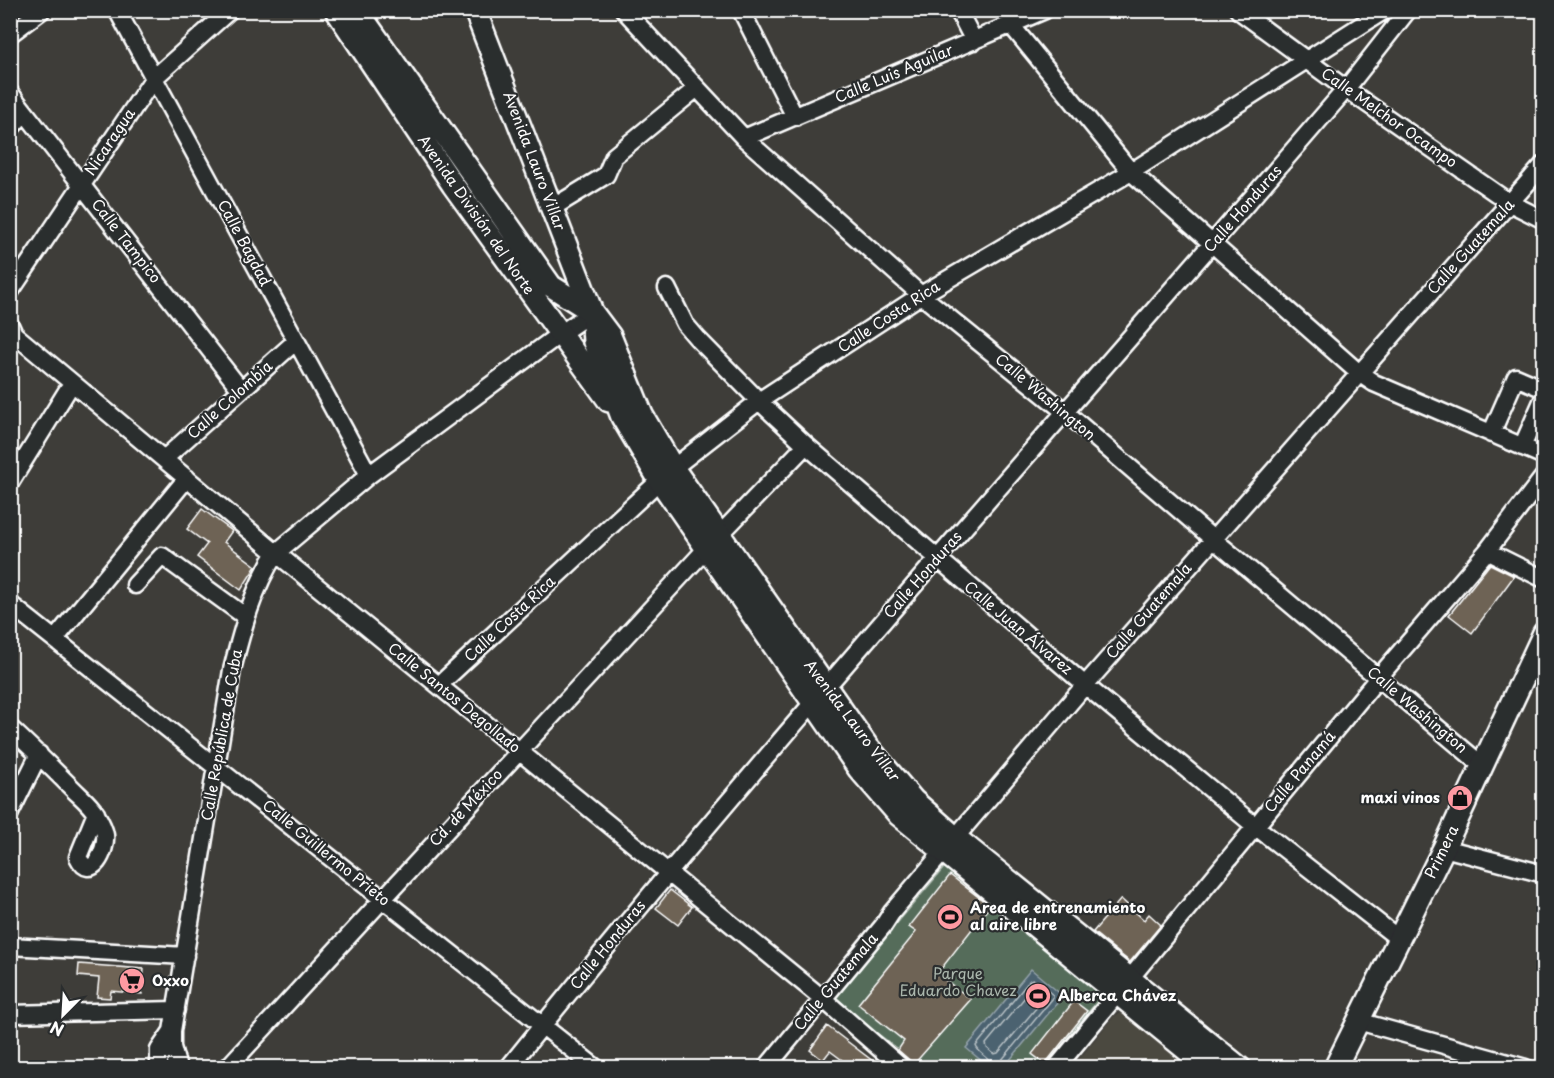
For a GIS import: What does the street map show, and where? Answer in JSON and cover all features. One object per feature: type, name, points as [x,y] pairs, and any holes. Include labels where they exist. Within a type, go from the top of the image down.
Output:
[{"type":"main road","name":"Avenida División del Norte","points":[[336,10],[453,185],[622,417]]},
{"type":"main road","name":"Avenida División del Norte","points":[[357,10],[551,286],[592,312]]},
{"type":"main road","name":"Avenida Lauro Villar","points":[[475,10],[592,312],[610,336],[667,475]]},
{"type":"main road","points":[[453,185],[472,173]]},
{"type":"main road","name":"Avenida Lauro Villar","points":[[592,312],[594,342],[622,417],[667,475],[819,694],[859,769],[899,815],[950,845],[1123,986],[1240,1068]]},
{"type":"main road","name":"Primera","points":[[1335,1068],[1483,765],[1536,668],[1544,633]]},
{"type":"main road","name":"Avenida Lauro Villar","points":[[1123,986],[1209,1068]]},
{"type":"street","points":[[10,34],[42,10]]},
{"type":"street","name":"Calle Bagdad","points":[[117,10],[369,475]]},
{"type":"street","name":"Nicaragua","points":[[10,291],[153,79],[230,10]]},
{"type":"street","name":"Calle Washington","points":[[624,10],[744,138],[921,295],[1064,411],[1483,765]]},
{"type":"street","points":[[741,10],[795,117]]},
{"type":"street","points":[[958,10],[974,41]]},
{"type":"street","name":"Calle Luis Aguilar","points":[[744,138],[1045,10]]},
{"type":"street","name":"Calle Melchor Ocampo","points":[[1238,10],[1346,89],[1510,203],[1544,220]]},
{"type":"street","name":"Calle Costa Rica","points":[[439,685],[667,475],[759,401],[921,295],[1131,172],[1385,10]]},
{"type":"street","name":"Calle Honduras","points":[[508,1068],[819,694],[1064,411],[1214,243],[1346,89],[1408,10]]},
{"type":"street","points":[[1011,25],[1131,172],[1359,373],[1374,383],[1544,456]]},
{"type":"street","points":[[552,208],[606,174],[614,156],[697,88]]},
{"type":"street","name":"Calle Tampico","points":[[10,93],[241,390]]},
{"type":"street","points":[[10,129],[25,112]]},
{"type":"street","name":"Calle Guatemala","points":[[766,1068],[1085,685],[1544,164]]},
{"type":"street","name":"Calle Juan Álvarez","points":[[667,288],[685,324],[759,401],[806,445],[1085,685],[1255,826],[1399,939]]},
{"type":"street","name":"Calle República de Cuba","points":[[178,1068],[172,1047],[172,1031],[232,670],[246,617],[276,553],[369,475],[592,312]]},
{"type":"street","name":"Calle Santos Degollado","points":[[12,330],[276,553],[667,874],[822,998],[902,1068]]},
{"type":"street","name":"Calle Colombia","points":[[164,459],[296,341]]},
{"type":"street","points":[[1491,434],[1516,377],[1544,389]]},
{"type":"street","points":[[10,483],[72,383]]},
{"type":"street","points":[[1522,447],[1544,397]]},
{"type":"street","name":"Cd. de México","points":[[227,1068],[518,750],[806,445]]},
{"type":"street","name":"Calle Panamá","points":[[1056,1068],[1378,678],[1487,552],[1544,476]]},
{"type":"street","points":[[55,639],[187,478]]},
{"type":"street","points":[[1487,552],[1544,579]]},
{"type":"street","points":[[135,585],[162,556],[246,617]]},
{"type":"street","name":"Calle Guillermo Prieto","points":[[10,604],[596,1068]]},
{"type":"street","points":[[10,728],[39,754],[96,813]]},
{"type":"street","points":[[10,813],[39,754]]},
{"type":"street","points":[[1444,848],[1544,874]]},
{"type":"street","points":[[10,946],[185,956]]},
{"type":"street","points":[[10,1014],[176,1010]]},
{"type":"street","points":[[1358,1022],[1526,1068]]},
{"type":"street","points":[[159,1068],[159,1050],[172,1031]]},
{"type":"shaded area","points":[[1121,1013],[1128,1015],[1191,1067],[1072,1068],[1114,1016]]},
{"type":"green space","name":"Parque Eduardo Chavez","points":[[948,863],[1105,992],[1042,1068],[919,1067],[920,1065],[832,1000]]},
{"type":"water","points":[[1031,969],[1063,996],[1004,1067],[989,1067],[966,1048]]},
{"type":"building","points":[[202,509],[232,531],[224,542],[256,566],[241,590],[197,557],[207,544],[187,529]]},
{"type":"building","points":[[1490,564],[1514,576],[1472,633],[1449,615]]},
{"type":"building","points":[[950,875],[990,906],[937,974],[971,999],[914,1064],[898,1050],[904,1041],[858,1004],[916,932],[909,927]]},
{"type":"building","points":[[670,890],[692,907],[678,925],[656,908]]},
{"type":"building","points":[[1121,899],[1144,920],[1149,914],[1161,925],[1130,962],[1093,932]]},
{"type":"building","points":[[79,964],[144,969],[142,994],[111,991],[110,998],[97,997],[99,978],[78,976]]},
{"type":"building","points":[[1074,1001],[1087,1011],[1045,1064],[1032,1054]]},
{"type":"building","points":[[827,1026],[882,1068],[853,1068],[830,1051],[823,1060],[810,1050]]},
{"type":"place","name":"maxi vinos","points":[[1460,798]]},
{"type":"place","name":"Area de entrenamiento al aire libre","points":[[950,917]]},
{"type":"place","name":"Oxxo","points":[[132,981]]},
{"type":"place","name":"Alberca Chávez","points":[[1038,996]]}]
